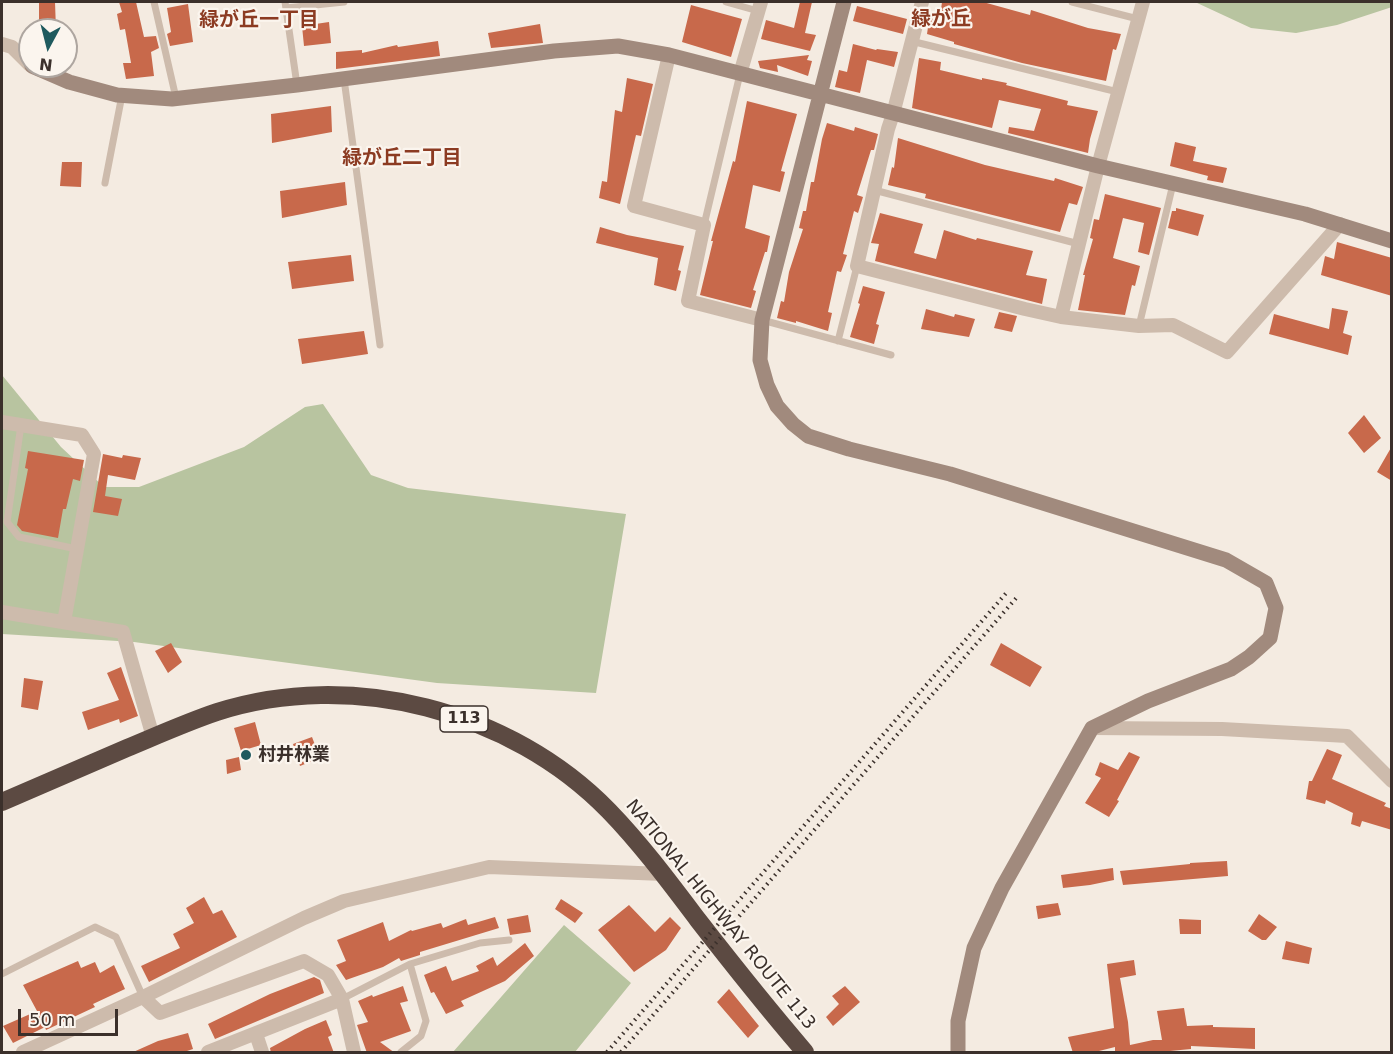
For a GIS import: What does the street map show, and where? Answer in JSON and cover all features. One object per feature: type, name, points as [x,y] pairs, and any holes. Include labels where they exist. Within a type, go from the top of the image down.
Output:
[{"type":"highway","name":"NATIONAL HIGHWAY ROUTE 113","points":[[2,802],[153,737],[218,712],[281,699],[335,696],[367,697],[424,707],[481,726],[530,750],[563,771],[608,810],[663,874],[759,998],[805,1053]]},
{"type":"street","points":[[844,2],[762,320],[760,360],[767,385],[777,406],[793,424],[808,436],[849,449],[950,474],[1226,560],[1266,583],[1276,608],[1270,638],[1249,657],[1231,669],[1148,700],[1092,728],[1007,879],[974,948],[958,1021],[958,1053]]},
{"type":"street","points":[[922,2],[888,129],[857,266],[1061,316],[1139,326],[1173,325],[1227,352],[1340,224]]},
{"type":"street","points":[[1061,316],[1098,166],[1143,2]]},
{"type":"street","points":[[740,74],[760,6]]},
{"type":"street","points":[[2,44],[12,46],[18,52]]},
{"type":"street","points":[[60,78],[122,95],[176,98],[297,85],[554,51],[618,46],[669,55],[1098,166],[1305,214],[1392,241]]},
{"type":"street","points":[[669,55],[634,206],[704,225],[688,301],[762,320]]},
{"type":"street","points":[[2,422],[82,435],[94,454],[64,622]]},
{"type":"street","points":[[2,612],[123,632],[153,737]]},
{"type":"street","points":[[1092,728],[1222,729],[1347,736],[1392,781]]},
{"type":"street","points":[[23,1053],[344,901],[489,867],[663,874]]},
{"type":"street","points":[[143,997],[160,1013],[304,961],[328,975],[342,999],[354,1053]]},
{"type":"street","points":[[208,1053],[342,999]]},
{"type":"street","points":[[256,1034],[262,1053]]},
{"type":"lane","points":[[154,2],[176,98]]},
{"type":"lane","points":[[297,85],[286,5],[344,2]]},
{"type":"lane","points":[[726,2],[760,6]]},
{"type":"lane","points":[[1072,2],[1138,19]]},
{"type":"lane","points":[[911,40],[1118,93]]},
{"type":"lane","points":[[704,225],[740,74]]},
{"type":"lane","points":[[344,79],[380,345]]},
{"type":"lane","points":[[105,183],[122,95]]},
{"type":"lane","points":[[1139,326],[1173,184]]},
{"type":"lane","points":[[874,190],[1079,244]]},
{"type":"lane","points":[[838,341],[857,266]]},
{"type":"lane","points":[[762,320],[891,355]]},
{"type":"lane","points":[[21,425],[7,522],[19,537],[77,549]]},
{"type":"lane","points":[[2,974],[95,927],[116,937],[143,997]]},
{"type":"lane","points":[[342,999],[410,964],[480,943],[508,940]]},
{"type":"lane","points":[[402,1053],[421,1036],[426,1021],[410,964]]},
{"type":"green space","points":[[1195,2],[1391,2],[1392,7],[1337,25],[1296,33],[1251,28]]},
{"type":"green space","points":[[2,375],[61,447],[104,487],[139,487],[244,447],[305,407],[323,404],[371,475],[408,488],[626,514],[596,693],[437,683],[134,642],[2,634]]},
{"type":"green space","points":[[564,925],[631,983],[575,1052],[453,1052]]},
{"type":"building","points":[[39,2],[55,2],[56,18],[39,18]]},
{"type":"building","points":[[119,2],[136,2],[144,37],[156,36],[159,48],[151,52],[154,76],[126,79],[123,63],[131,63],[125,29],[120,30],[117,14],[122,12]]},
{"type":"building","points":[[800,2],[812,2],[805,33],[816,35],[810,51],[761,39],[766,20],[794,28]]},
{"type":"building","points":[[942,2],[983,2],[1030,15],[1031,10],[1088,28],[1121,34],[1116,50],[1113,49],[1106,81],[1022,63],[927,34],[930,14],[940,17]]},
{"type":"building","points":[[188,4],[193,42],[170,46],[167,34],[171,32],[167,8]]},
{"type":"building","points":[[691,5],[742,19],[731,57],[682,42]]},
{"type":"building","points":[[857,6],[907,19],[903,34],[853,21]]},
{"type":"building","points":[[329,22],[331,43],[304,46],[302,26]]},
{"type":"building","points":[[540,24],[543,43],[491,48],[488,33]]},
{"type":"building","points":[[438,41],[440,56],[336,69],[336,52],[362,50],[362,53],[397,45],[398,47]]},
{"type":"building","points":[[853,44],[876,50],[898,52],[894,67],[867,60],[860,93],[835,87],[839,70],[847,72]]},
{"type":"building","points":[[809,55],[807,60],[812,61],[808,76],[777,65],[778,72],[760,68],[758,61]]},
{"type":"building","points":[[919,58],[941,62],[940,70],[982,80],[982,78],[1007,83],[1006,85],[1068,101],[1067,105],[1098,111],[1088,153],[1008,133],[1009,127],[1034,131],[1041,109],[999,100],[992,128],[912,108]]},
{"type":"building","points":[[627,78],[653,84],[641,136],[636,135],[620,204],[599,198],[602,181],[607,182],[615,110],[622,112]]},
{"type":"building","points":[[747,101],[797,114],[781,171],[785,172],[780,192],[753,185],[745,228],[770,236],[767,252],[765,252],[753,290],[756,291],[751,308],[700,295],[713,241],[711,241],[733,161],[735,162]]},
{"type":"building","points":[[331,106],[332,132],[272,143],[271,114]]},
{"type":"building","points":[[827,123],[854,131],[855,127],[878,134],[857,195],[863,197],[858,213],[854,211],[843,254],[847,255],[841,272],[837,271],[828,312],[832,313],[828,331],[777,318],[781,301],[784,302],[789,272],[803,229],[799,228],[803,211],[806,211],[811,182],[814,182]]},
{"type":"building","points":[[898,138],[985,165],[1054,181],[1055,178],[1083,187],[1077,205],[1069,203],[1060,232],[925,198],[926,194],[888,185],[892,167],[894,168]]},
{"type":"building","points":[[1175,142],[1196,147],[1193,161],[1227,168],[1223,183],[1207,180],[1208,176],[1170,166]]},
{"type":"building","points":[[62,162],[82,162],[81,187],[60,186]]},
{"type":"building","points":[[345,182],[347,205],[282,218],[280,191]]},
{"type":"building","points":[[1105,194],[1161,208],[1149,255],[1138,252],[1144,223],[1123,218],[1113,258],[1140,266],[1135,286],[1132,285],[1125,315],[1078,310],[1085,275],[1083,275],[1093,239],[1090,238],[1094,219],[1099,220]]},
{"type":"building","points":[[1176,208],[1204,215],[1198,236],[1168,228],[1172,211],[1176,211]]},
{"type":"building","points":[[880,213],[923,224],[914,253],[936,259],[944,230],[976,240],[977,238],[1033,251],[1026,275],[1047,279],[1042,304],[875,261],[879,244],[871,243]]},
{"type":"building","points":[[600,227],[627,235],[684,246],[676,291],[654,285],[658,258],[596,243]]},
{"type":"building","points":[[1337,242],[1392,258],[1392,296],[1321,275],[1325,256],[1334,259]]},
{"type":"building","points":[[351,255],[354,281],[292,289],[288,262]]},
{"type":"building","points":[[863,286],[885,292],[876,324],[879,325],[874,344],[850,337]]},
{"type":"building","points":[[1332,308],[1348,311],[1343,333],[1352,336],[1348,355],[1269,334],[1274,314],[1329,329]]},
{"type":"building","points":[[926,309],[954,317],[955,314],[975,319],[969,337],[921,329]]},
{"type":"building","points":[[999,312],[1017,316],[1012,332],[994,328]]},
{"type":"building","points":[[364,331],[368,354],[302,364],[298,339]]},
{"type":"building","points":[[1364,415],[1381,438],[1364,453],[1348,433]]},
{"type":"building","points":[[1392,446],[1392,481],[1377,472]]},
{"type":"building","points":[[28,451],[84,460],[80,481],[73,479],[66,509],[63,509],[58,538],[22,531],[17,525],[28,469],[25,468]]},
{"type":"building","points":[[103,454],[122,458],[123,455],[141,458],[135,480],[108,475],[105,496],[122,499],[118,516],[93,512]]},
{"type":"building","points":[[171,643],[182,662],[168,673],[155,651]]},
{"type":"building","points":[[1001,643],[1042,667],[1030,687],[990,665]]},
{"type":"building","points":[[121,667],[138,716],[120,723],[119,719],[88,730],[82,712],[119,700],[107,673]]},
{"type":"building","points":[[24,678],[43,681],[38,710],[21,707]]},
{"type":"building","points":[[255,722],[261,745],[241,751],[234,728]]},
{"type":"building","points":[[312,737],[320,758],[300,766],[293,744]]},
{"type":"building","points":[[1327,749],[1342,755],[1332,779],[1386,803],[1384,806],[1392,809],[1392,830],[1362,821],[1360,827],[1351,824],[1353,813],[1326,800],[1325,804],[1306,799],[1309,781],[1312,781]]},
{"type":"building","points":[[1129,752],[1140,757],[1109,817],[1085,803],[1101,778],[1095,775],[1100,762],[1118,770]]},
{"type":"building","points":[[239,757],[241,770],[227,774],[226,760]]},
{"type":"building","points":[[1227,861],[1228,876],[1123,885],[1120,871],[1190,863]]},
{"type":"building","points":[[1113,868],[1114,880],[1063,888],[1061,875]]},
{"type":"building","points":[[204,897],[213,914],[222,910],[237,937],[149,982],[141,966],[180,948],[173,934],[194,923],[186,908]]},
{"type":"building","points":[[561,899],[583,913],[575,923],[555,909]]},
{"type":"building","points":[[1058,903],[1061,915],[1038,919],[1036,906]]},
{"type":"building","points":[[629,905],[655,932],[670,917],[681,928],[666,950],[634,972],[598,930]]},
{"type":"building","points":[[1259,914],[1277,927],[1266,940],[1248,931]]},
{"type":"building","points":[[528,915],[531,932],[510,935],[507,919]]},
{"type":"building","points":[[495,917],[499,928],[420,952],[420,955],[401,961],[399,958],[383,967],[346,980],[336,965],[346,961],[337,940],[383,922],[389,941],[411,930],[441,923],[443,928],[466,919],[468,925]]},
{"type":"building","points":[[1179,919],[1201,920],[1201,934],[1180,934]]},
{"type":"building","points":[[1286,941],[1312,948],[1309,964],[1282,959]]},
{"type":"building","points":[[525,943],[534,956],[505,981],[461,1001],[464,1006],[446,1014],[434,992],[431,993],[424,975],[446,966],[452,981],[479,971],[476,966],[493,957],[497,966]]},
{"type":"building","points":[[1134,960],[1136,975],[1120,978],[1130,1045],[1162,1040],[1157,1011],[1184,1008],[1187,1026],[1255,1028],[1255,1049],[1191,1046],[1191,1049],[1170,1051],[1115,1053],[1115,1047],[1091,1053],[1073,1053],[1068,1037],[1114,1028],[1107,964]]},
{"type":"building","points":[[78,961],[81,968],[95,962],[100,973],[114,965],[125,989],[93,1004],[95,1007],[13,1043],[3,1026],[37,1011],[23,985]]},
{"type":"building","points":[[314,977],[320,980],[324,993],[215,1039],[208,1024],[270,994]]},
{"type":"building","points":[[403,986],[408,1001],[400,1003],[411,1031],[380,1042],[395,1053],[367,1053],[357,1025],[368,1022],[358,1001]]},
{"type":"building","points":[[845,986],[860,1002],[833,1026],[826,1017],[839,1004],[832,996]]},
{"type":"building","points":[[729,989],[759,1026],[748,1038],[717,1002]]},
{"type":"building","points":[[326,1020],[332,1035],[328,1037],[334,1053],[271,1053],[270,1048]]},
{"type":"building","points":[[188,1033],[193,1049],[181,1053],[131,1053],[158,1041]]},
{"type":"railway","points":[[607,1052],[1008,591]]},
{"type":"railway","points":[[621,1052],[1018,596]]},
{"type":"place","name":"村井林業","points":[[246,755]]},
{"type":"district","name":"緑が丘","points":[[941,20]]},
{"type":"district","name":"緑が丘一丁目","points":[[259,21]]},
{"type":"district","name":"緑が丘二丁目","points":[[402,159]]}]
